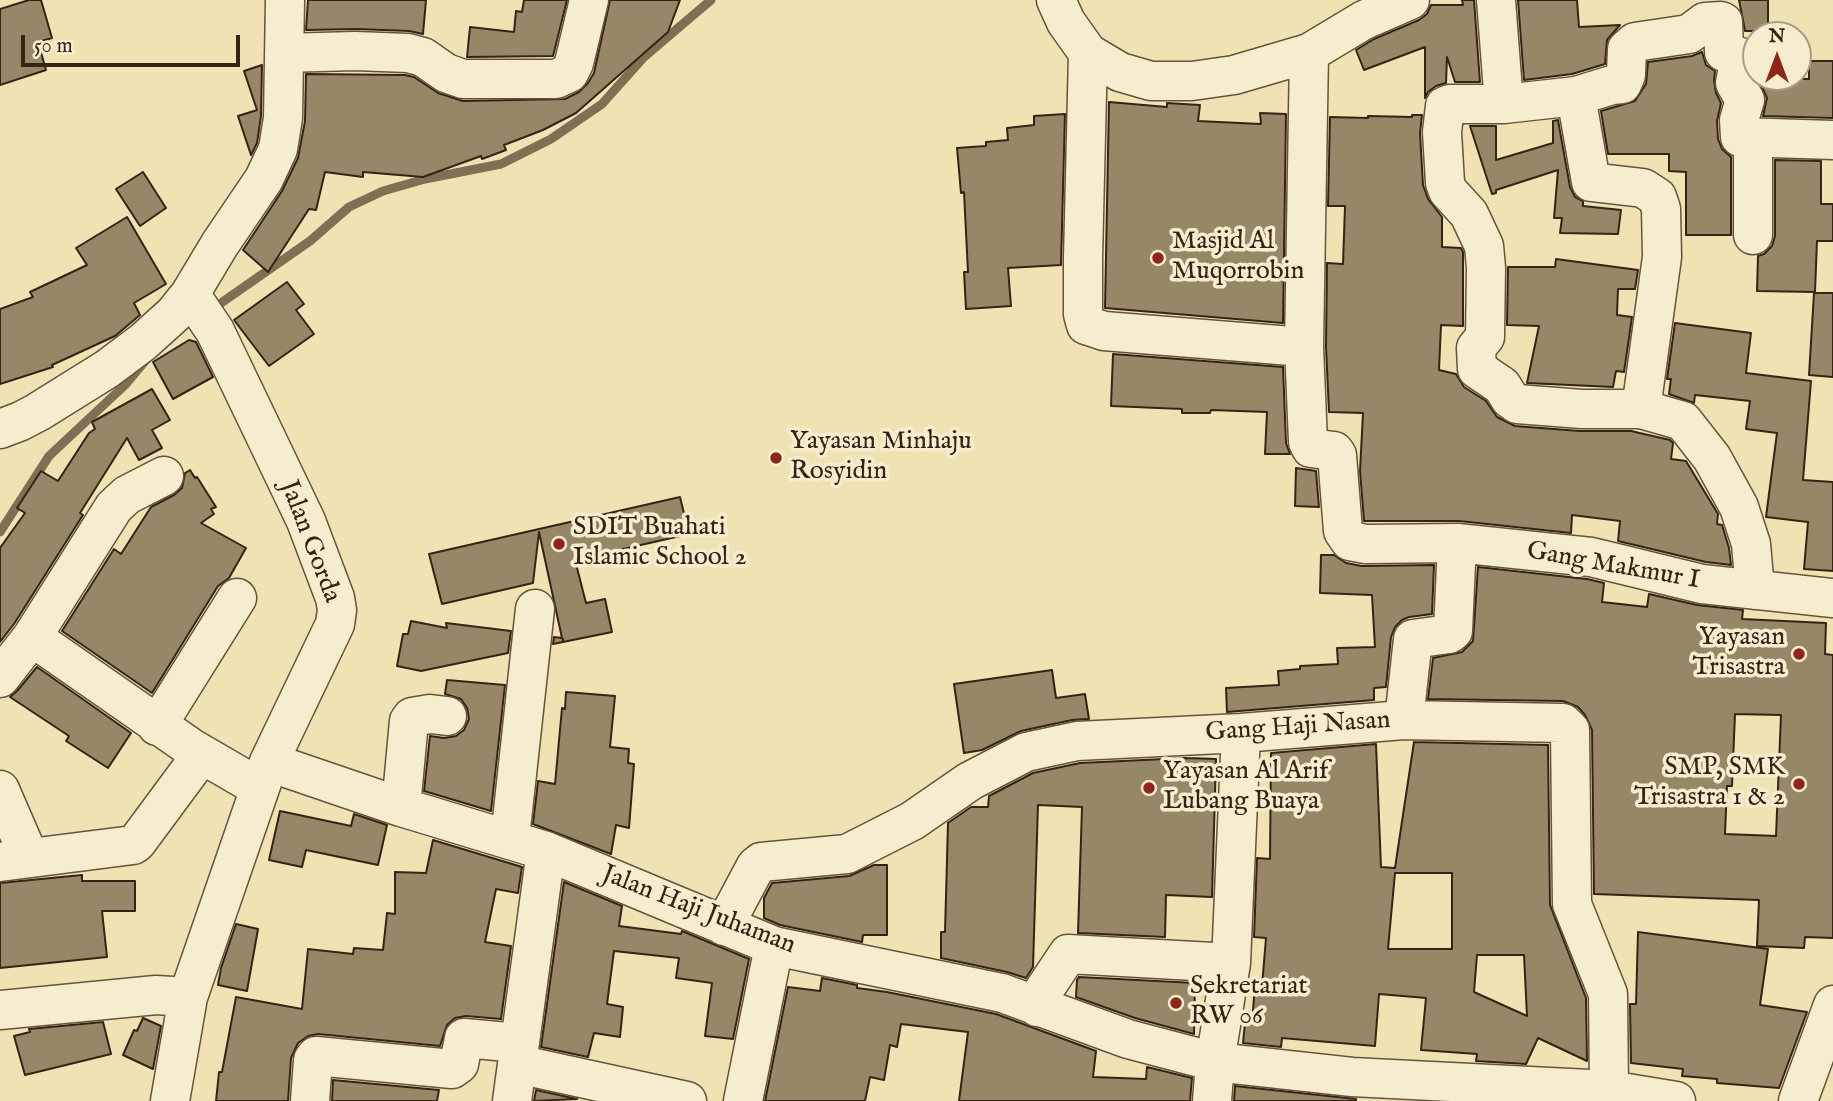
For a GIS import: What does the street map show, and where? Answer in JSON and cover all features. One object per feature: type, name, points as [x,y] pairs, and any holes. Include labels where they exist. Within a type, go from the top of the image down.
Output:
[{"type":"street","points":[[0,429],[38,412],[107,369],[144,342],[174,314],[202,310],[220,244],[272,164],[282,132],[285,0]]},
{"type":"street","points":[[284,54],[408,52],[423,57],[446,73],[463,79],[556,79],[569,73],[574,63],[589,0]]},
{"type":"street","points":[[1056,0],[1066,22],[1088,54],[1120,72],[1151,81],[1192,81],[1234,75],[1309,53],[1364,20],[1410,0]]},
{"type":"street","points":[[1496,0],[1504,104]]},
{"type":"street","points":[[1755,590],[1751,544],[1739,508],[1712,458],[1683,421],[1641,409],[1582,409],[1517,404],[1510,399],[1502,386],[1477,369],[1476,348],[1485,337],[1484,246],[1469,214],[1448,191],[1445,183],[1443,110],[1450,104],[1504,104],[1576,96],[1622,84],[1626,75],[1627,49],[1635,42],[1689,34],[1705,22],[1721,21],[1724,52],[1740,57],[1735,83],[1745,100],[1739,120],[1739,135],[1742,139],[1753,137],[1833,140]]},
{"type":"street","points":[[1088,54],[1083,258],[1083,314],[1086,325],[1104,331],[1304,347],[1309,53]]},
{"type":"street","points":[[1576,96],[1591,182],[1643,188],[1657,197],[1661,209],[1662,257],[1641,409]]},
{"type":"street","points":[[1753,137],[1754,235]]},
{"type":"street","name":"Jalan Gorda","points":[[170,1101],[188,997],[264,775],[331,635],[337,610],[306,521],[202,310]]},
{"type":"street","name":"Gang Makmur I","points":[[1304,347],[1308,442],[1311,448],[1334,451],[1338,455],[1343,531],[1350,541],[1366,544],[1457,543],[1591,557],[1702,584],[1833,598]]},
{"type":"street","points":[[0,678],[32,637],[114,507],[127,495],[164,476]]},
{"type":"street","points":[[1404,720],[1413,639],[1449,634],[1453,631],[1457,543]]},
{"type":"street","points":[[156,726],[237,598]]},
{"type":"street","points":[[510,838],[535,609]]},
{"type":"street","name":"Jalan Haji Juhaman","points":[[32,637],[156,726],[193,749],[264,775],[401,807],[510,838],[774,946],[1002,993],[1128,1040],[1215,1062],[1352,1077],[1609,1090],[1676,1101]]},
{"type":"street","points":[[401,807],[409,721],[412,717],[430,714],[447,716]]},
{"type":"street","name":"Gang Haji Nasan","points":[[724,926],[759,863],[766,860],[847,854],[912,821],[970,781],[1026,752],[1077,741],[1241,733],[1404,720],[1563,723],[1570,730],[1572,904],[1608,994],[1609,1090]]},
{"type":"street","points":[[1212,1101],[1215,1062],[1231,963],[1241,733]]},
{"type":"street","points":[[0,790],[15,859],[127,846],[137,842],[191,769],[195,757],[193,749]]},
{"type":"street","points":[[512,1101],[546,851]]},
{"type":"street","points":[[743,1101],[774,946]]},
{"type":"street","points":[[1037,1007],[1042,993],[1068,954],[1231,963]]},
{"type":"street","points":[[0,1010],[156,995],[188,997]]},
{"type":"street","points":[[1798,1101],[1830,1022]]},
{"type":"street","points":[[310,1101],[313,1060],[316,1056],[452,1069],[459,1064],[464,1038],[687,1101]]},
{"type":"building","points":[[29,0],[41,0],[52,38],[38,42],[46,70],[0,85],[0,9]]},
{"type":"building","points":[[308,0],[426,0],[423,34],[356,29],[306,30]]},
{"type":"building","points":[[524,0],[567,0],[553,56],[467,57],[470,27],[514,32],[516,11],[522,12]]},
{"type":"building","points":[[610,0],[680,0],[668,32],[576,113],[543,130],[504,145],[506,150],[423,177],[363,172],[363,177],[325,172],[316,210],[309,209],[268,272],[243,250],[282,191],[298,158],[305,121],[306,74],[405,75],[414,77],[438,93],[463,101],[565,99],[579,92],[594,73]]},
{"type":"building","points":[[1462,0],[1474,0],[1480,82],[1455,82],[1447,57],[1446,83],[1436,86],[1425,98],[1425,47],[1364,70],[1356,50],[1374,39],[1419,20],[1427,14],[1431,5],[1463,5]]},
{"type":"building","points":[[1518,0],[1577,0],[1579,27],[1620,25],[1607,40],[1605,64],[1572,74],[1524,80]]},
{"type":"building","points":[[1739,0],[1768,0],[1768,21],[1743,21]]},
{"type":"building","points":[[1702,52],[1706,65],[1715,71],[1716,93],[1721,103],[1717,121],[1718,139],[1722,149],[1731,157],[1731,235],[1686,235],[1686,172],[1669,171],[1669,154],[1608,154],[1601,111],[1635,101],[1646,84],[1648,62],[1692,56]]},
{"type":"building","points":[[1812,61],[1833,61],[1833,118],[1763,116],[1767,98],[1764,91],[1812,91]]},
{"type":"building","points":[[262,65],[261,116],[257,143],[251,155],[238,116],[257,110],[244,71]]},
{"type":"building","points":[[1109,102],[1167,107],[1167,103],[1200,105],[1198,121],[1261,124],[1260,113],[1286,114],[1283,323],[1105,308]]},
{"type":"building","points":[[1065,114],[1061,265],[1008,268],[1011,306],[966,309],[964,272],[968,272],[964,192],[961,193],[957,148],[986,146],[986,142],[1008,140],[1007,128],[1034,125],[1034,116]]},
{"type":"building","points":[[1422,115],[1420,133],[1423,185],[1428,199],[1442,217],[1442,247],[1461,248],[1463,252],[1463,326],[1441,325],[1439,370],[1456,374],[1464,387],[1486,401],[1497,417],[1515,426],[1580,431],[1631,431],[1670,440],[1673,443],[1671,459],[1686,461],[1718,514],[1717,524],[1722,525],[1731,565],[1706,562],[1618,541],[1620,521],[1572,515],[1571,533],[1459,521],[1364,521],[1360,471],[1363,413],[1329,412],[1326,347],[1327,263],[1343,264],[1345,206],[1328,206],[1330,117]]},
{"type":"building","points":[[1558,120],[1570,187],[1575,197],[1583,201],[1583,206],[1621,210],[1618,234],[1560,233],[1562,218],[1554,218],[1558,170],[1496,190],[1496,193],[1492,194],[1470,126],[1496,126],[1496,160],[1553,143],[1553,121]]},
{"type":"building","points":[[1775,160],[1821,161],[1821,204],[1833,204],[1833,241],[1817,241],[1815,292],[1757,291],[1758,256],[1772,246],[1775,236]]},
{"type":"building","points":[[143,172],[166,208],[140,226],[116,189]]},
{"type":"building","points":[[127,217],[166,284],[134,303],[140,315],[115,336],[52,365],[53,367],[0,384],[0,309],[33,297],[30,292],[87,265],[76,248]]},
{"type":"building","points":[[1556,259],[1638,270],[1635,289],[1618,289],[1617,315],[1632,317],[1624,372],[1616,371],[1613,387],[1527,383],[1539,326],[1507,325],[1508,267],[1555,267]]},
{"type":"building","points":[[287,282],[304,304],[296,310],[314,334],[269,366],[234,320]]},
{"type":"building","points":[[1814,293],[1833,293],[1833,377],[1809,375]]},
{"type":"building","points":[[1675,323],[1751,333],[1746,373],[1811,381],[1803,480],[1833,482],[1833,571],[1804,569],[1808,522],[1766,517],[1777,433],[1746,429],[1750,401],[1695,395],[1694,403],[1669,394],[1671,379],[1667,379]]},
{"type":"building","points":[[189,340],[196,342],[213,377],[173,399],[153,362]]},
{"type":"building","points":[[1113,354],[1283,367],[1286,443],[1290,454],[1265,454],[1267,412],[1211,410],[1210,413],[1182,413],[1182,409],[1111,406]]},
{"type":"building","points":[[152,389],[170,420],[152,430],[162,448],[139,460],[127,438],[80,513],[83,515],[0,642],[0,548],[25,513],[17,508],[41,471],[58,481],[89,433],[95,429],[92,422]]},
{"type":"building","points":[[1296,468],[1316,471],[1319,507],[1295,506]]},
{"type":"building","points":[[190,470],[216,507],[211,509],[214,514],[201,523],[246,548],[229,578],[218,586],[152,693],[62,631],[114,549],[121,554],[151,507],[182,488],[185,473]]},
{"type":"building","name":"SDIT Buahati Islamic School 2","points":[[680,497],[689,534],[575,560],[586,603],[605,599],[612,632],[553,644],[554,637],[562,638],[539,532],[533,583],[442,604],[429,554]]},
{"type":"building","points":[[1321,555],[1334,555],[1346,563],[1362,566],[1434,565],[1432,614],[1409,617],[1395,627],[1391,637],[1386,687],[1374,688],[1374,700],[1227,712],[1226,688],[1279,685],[1278,671],[1300,669],[1300,666],[1338,664],[1337,648],[1375,647],[1372,595],[1320,593]]},
{"type":"building","points":[[1478,567],[1604,583],[1602,602],[1647,607],[1649,594],[1697,605],[1743,610],[1742,619],[1826,623],[1825,654],[1833,655],[1833,938],[1805,937],[1804,948],[1757,946],[1759,900],[1594,894],[1592,730],[1585,715],[1578,707],[1563,701],[1428,699],[1433,658],[1462,652],[1473,641]],"holes":[[[1735,714],[1781,715],[1776,836],[1725,834],[1727,786],[1732,786]]]},
{"type":"building","points":[[411,621],[447,628],[446,623],[511,631],[508,653],[421,671],[397,666],[403,634],[408,634]]},
{"type":"building","points":[[37,667],[131,733],[108,768],[66,741],[69,736],[10,697]]},
{"type":"building","points":[[1052,670],[1056,698],[1085,694],[1089,719],[1021,731],[982,750],[964,753],[954,684]]},
{"type":"building","points":[[447,680],[505,685],[491,811],[424,791],[430,736],[456,736],[464,730],[469,719],[467,708],[461,699],[445,694]]},
{"type":"building","points":[[566,692],[615,696],[610,747],[629,749],[628,763],[634,764],[629,828],[616,825],[611,854],[533,824],[538,781],[555,784]]},
{"type":"building","points":[[1414,742],[1548,745],[1550,905],[1586,998],[1587,1061],[1538,1038],[1526,1064],[1476,1061],[1477,1054],[1421,1050],[1426,998],[1379,994],[1375,1046],[1282,1038],[1281,1047],[1243,1043],[1245,1023],[1252,1023],[1255,985],[1262,986],[1266,938],[1254,937],[1257,858],[1270,859],[1271,753],[1376,744],[1381,867],[1395,868]],"holes":[[[1395,873],[1452,873],[1452,949],[1388,949]],[[1477,955],[1524,955],[1527,1016],[1474,992]]]},
{"type":"building","points":[[1216,759],[1212,897],[1166,895],[1165,937],[1078,933],[1082,807],[1038,805],[1033,967],[1026,978],[941,958],[941,932],[945,932],[948,823],[971,807],[988,807],[989,796],[1033,773],[1080,763]]},
{"type":"building","points":[[280,811],[351,826],[354,814],[387,825],[378,865],[306,850],[302,867],[269,860]]},
{"type":"building","points":[[433,840],[522,867],[518,893],[496,889],[485,942],[511,946],[501,1019],[466,1016],[455,1018],[447,1025],[440,1046],[318,1034],[308,1036],[298,1043],[291,1058],[288,1101],[216,1101],[219,1072],[222,1072],[236,997],[302,1009],[308,949],[353,954],[354,948],[383,950],[387,913],[395,914],[395,872],[426,873]]},
{"type":"building","points":[[874,865],[887,865],[887,935],[863,935],[862,942],[780,925],[764,918],[764,898],[772,883],[849,876]]},
{"type":"building","points":[[82,875],[82,881],[135,881],[135,911],[102,911],[107,957],[0,968],[0,883]]},
{"type":"building","points":[[564,882],[622,906],[619,926],[681,934],[682,931],[749,959],[733,1039],[705,1036],[712,983],[676,978],[679,958],[614,951],[607,1004],[623,1007],[620,1037],[594,1033],[588,1057],[541,1047]]},
{"type":"building","points":[[236,924],[258,929],[247,991],[218,985]]},
{"type":"building","points":[[1638,932],[1768,949],[1760,1005],[1807,1012],[1779,1088],[1717,1083],[1717,1079],[1682,1076],[1683,1069],[1631,1063],[1630,1004],[1636,1004]]},
{"type":"building","points":[[1079,977],[1195,983],[1194,1034],[1135,1018],[1076,997]]},
{"type":"building","points":[[822,978],[857,985],[857,988],[996,1014],[1096,1051],[1093,1077],[1146,1079],[1147,1067],[1192,1078],[1190,1101],[959,1101],[968,1032],[901,1024],[897,1047],[890,1045],[884,1080],[870,1077],[865,1101],[765,1101],[788,987],[820,991]]},
{"type":"building","points":[[143,1018],[161,1026],[153,1069],[123,1055],[134,1030],[137,1031]]},
{"type":"building","points":[[103,1022],[111,1054],[25,1075],[14,1036],[30,1032],[29,1029]]},
{"type":"building","points":[[333,1080],[439,1090],[437,1101],[332,1101]]},
{"type":"building","points":[[1235,1086],[1356,1099],[1356,1101],[1234,1101]]},
{"type":"building","points":[[536,1090],[577,1099],[534,1101]]},
{"type":"waterway","points":[[211,310],[310,241],[349,207],[383,191],[425,179],[501,164],[551,139],[602,104],[644,57],[711,0]]},
{"type":"waterway","points":[[0,532],[49,456],[125,385],[145,361]]},
{"type":"place","name":"Masjid Al Muqorrobin","points":[[1158,258]]},
{"type":"place","name":"Yayasan Minhaju Rosyidin","points":[[776,458]]},
{"type":"place","name":"SDIT Buahati Islamic School 2","points":[[559,544]]},
{"type":"place","name":"Yayasan Trisastra","points":[[1799,654]]},
{"type":"place","name":"SMP, SMK Trisastra 1 & 2","points":[[1799,784]]},
{"type":"place","name":"Yayasan Al Arif Lubang Buaya","points":[[1149,788]]},
{"type":"place","name":"Sekretariat RW 06","points":[[1176,1003]]}]
